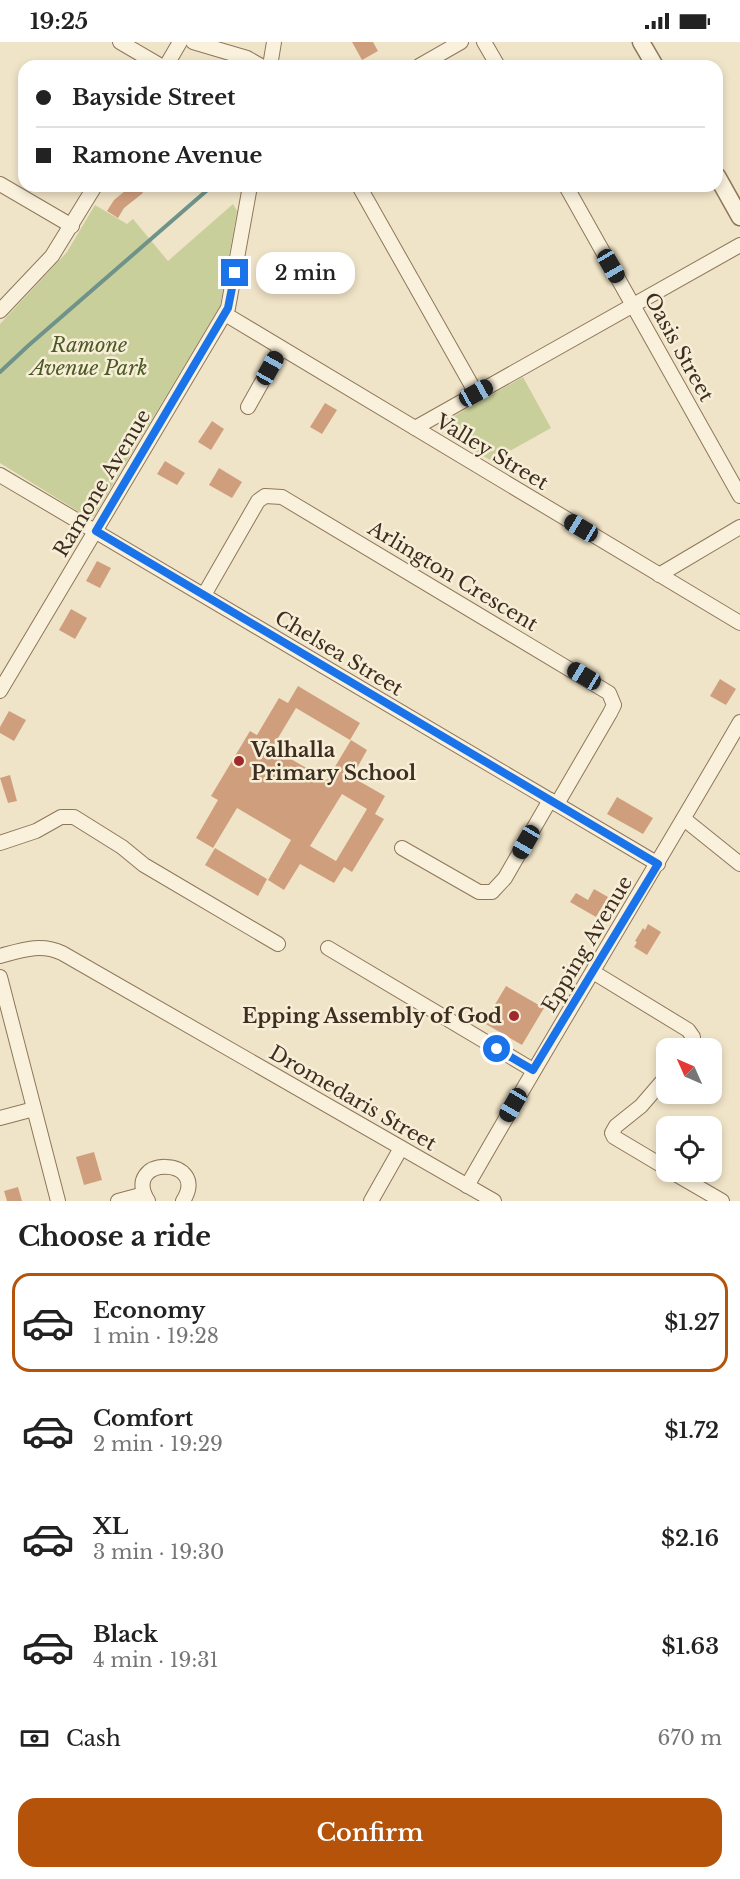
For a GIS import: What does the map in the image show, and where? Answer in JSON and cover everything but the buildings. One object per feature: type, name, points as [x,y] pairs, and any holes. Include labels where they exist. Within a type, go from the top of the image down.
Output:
[{"type":"street","points":[[120,42],[151,60]]},
{"type":"street","points":[[170,60],[180,42]]},
{"type":"street","points":[[194,42],[250,60]]},
{"type":"street","points":[[271,60],[274,42]]},
{"type":"street","points":[[430,60],[461,42]]},
{"type":"street","points":[[484,42],[494,60]]},
{"type":"street","points":[[641,42],[652,60]]},
{"type":"street","points":[[0,184],[72,226]]},
{"type":"street","points":[[723,187],[740,217]]},
{"type":"street","points":[[0,311],[52,256],[92,192]]},
{"type":"street","name":"Ramone Avenue","points":[[0,691],[228,308],[249,192]]},
{"type":"street","points":[[362,192],[476,393]]},
{"type":"street","name":"Oasis Street","points":[[569,192],[740,496]]},
{"type":"street","points":[[415,428],[740,245]]},
{"type":"street","name":"Valley Street","points":[[225,314],[740,623]]},
{"type":"street","points":[[248,407],[281,348]]},
{"type":"street","name":"Chelsea Street","points":[[0,475],[658,864]]},
{"type":"street","name":"Arlington Crescent","points":[[204,595],[258,501],[265,496],[282,497],[609,693],[614,705],[610,713],[554,802]]},
{"type":"street","points":[[658,575],[740,527]]},
{"type":"street","name":"Epping Avenue","points":[[467,1186],[533,1070],[658,864],[740,723]]},
{"type":"street","points":[[402,848],[479,892],[492,892],[506,878],[554,802]]},
{"type":"street","points":[[0,843],[36,831],[61,817],[74,817],[122,847],[144,865],[278,944]]},
{"type":"street","points":[[684,819],[740,864]]},
{"type":"street","name":"Dromedaris Street","points":[[0,956],[35,948],[45,948],[62,953],[494,1201]]},
{"type":"street","points":[[328,948],[533,1070]]},
{"type":"street","points":[[593,972],[688,1030],[693,1038]]},
{"type":"street","points":[[0,976],[58,1201]]},
{"type":"street","points":[[656,1088],[616,1126],[612,1133],[614,1137],[656,1162]]},
{"type":"street","points":[[0,1118],[34,1109]]},
{"type":"street","points":[[370,1201],[401,1148]]},
{"type":"street","points":[[118,1201],[146,1198],[144,1181],[148,1174],[154,1168],[167,1165],[180,1170],[185,1178],[187,1191],[183,1201]]},
{"type":"street","points":[[689,1182],[722,1201]]},
{"type":"green space","name":"Ramone Avenue Park","points":[[233,204],[237,211],[220,306],[94,516],[87,517],[0,463],[0,324],[67,252],[95,205],[127,224],[133,219],[168,261]]},
{"type":"green space","points":[[523,377],[551,428],[492,461],[451,438],[447,420]]},
{"type":"waterway","points":[[0,372],[205,192]]},
{"type":"place","name":"Valhalla Primary School","points":[[239,761]]},
{"type":"place","name":"Epping Assembly of God","points":[[514,1016]]},
{"type":"route","points":[[235,273],[228,308],[96,531],[658,864],[533,1070],[497,1049]]}]
